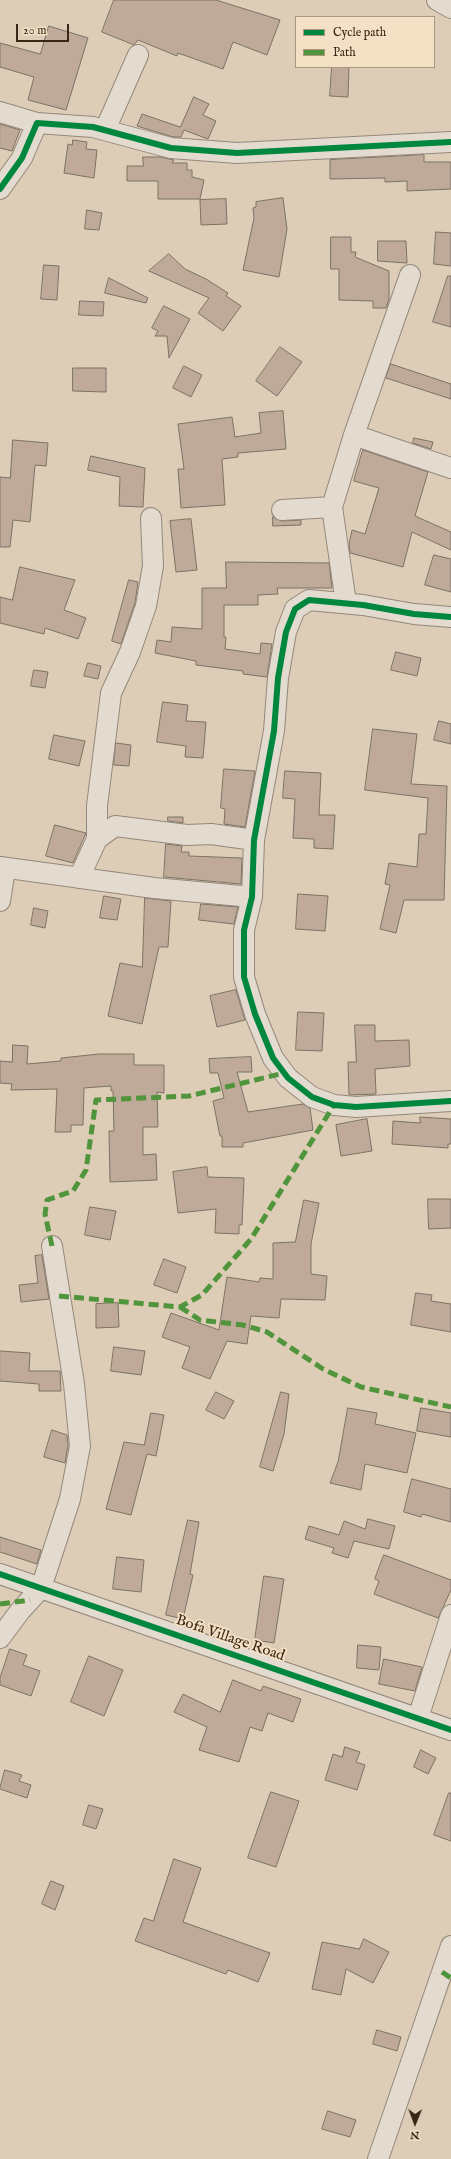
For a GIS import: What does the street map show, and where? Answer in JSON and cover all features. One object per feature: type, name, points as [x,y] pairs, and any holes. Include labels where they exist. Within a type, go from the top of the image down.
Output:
[{"type":"street","points":[[437,0],[451,8]]},
{"type":"street","points":[[105,130],[138,55]]},
{"type":"street","points":[[0,112],[37,122],[93,127],[171,148],[238,153],[451,142]]},
{"type":"street","points":[[0,189],[22,158],[37,122]]},
{"type":"street","points":[[346,603],[332,507],[354,436],[410,275]]},
{"type":"street","points":[[354,436],[451,468]]},
{"type":"street","points":[[282,510],[332,507]]},
{"type":"street","points":[[80,878],[97,839],[97,806],[112,693],[130,652],[146,606],[153,566],[151,518]]},
{"type":"street","points":[[451,617],[414,614],[346,603],[309,600],[295,609],[286,632],[278,678],[274,731],[254,840],[252,897],[244,930],[244,977],[255,1014],[273,1058],[288,1078],[312,1098],[334,1105],[356,1107],[451,1101]]},
{"type":"street","points":[[97,839],[115,826],[187,835],[211,834],[254,840]]},
{"type":"street","points":[[0,901],[2,868],[154,888],[252,897]]},
{"type":"street","points":[[0,1638],[20,1611],[41,1588],[70,1499],[80,1446],[74,1384],[52,1246]]},
{"type":"street","name":"Bofa Village Road","points":[[0,1574],[451,1730]]},
{"type":"street","points":[[418,1718],[451,1615]]},
{"type":"street","points":[[378,2159],[451,1946]]},
{"type":"building","points":[[114,0],[216,0],[280,20],[267,55],[233,42],[223,69],[178,53],[177,56],[138,40],[134,45],[102,32]]},
{"type":"building","points":[[49,26],[88,38],[66,110],[28,100],[34,77],[0,67],[0,43],[40,54]]},
{"type":"building","points":[[332,68],[349,68],[348,97],[330,96]]},
{"type":"building","points":[[194,97],[209,104],[203,115],[216,121],[208,139],[184,130],[181,137],[173,137],[137,126],[142,114],[180,127]]},
{"type":"building","points":[[0,124],[20,130],[12,151],[0,148]]},
{"type":"building","points":[[73,140],[87,142],[86,149],[97,150],[94,178],[64,173],[68,144],[72,145]]},
{"type":"building","points":[[424,155],[424,162],[451,162],[451,189],[407,191],[407,181],[385,182],[385,178],[330,179],[330,160]]},
{"type":"building","points":[[143,157],[160,157],[174,160],[172,163],[187,163],[187,170],[192,170],[192,177],[204,180],[200,199],[158,199],[158,181],[127,181],[127,166],[143,166]]},
{"type":"building","points":[[283,198],[287,229],[279,277],[243,270],[254,218],[253,208],[256,207],[256,202]]},
{"type":"building","points":[[226,199],[227,224],[201,225],[200,200]]},
{"type":"building","points":[[87,210],[102,213],[99,230],[85,229]]},
{"type":"building","points":[[436,232],[451,233],[451,266],[434,264]]},
{"type":"building","points":[[331,237],[351,237],[351,252],[356,252],[355,257],[389,271],[389,299],[386,308],[373,308],[373,301],[339,300],[339,269],[331,269]]},
{"type":"building","points":[[378,241],[406,241],[407,263],[378,261]]},
{"type":"building","points":[[169,254],[185,269],[206,279],[228,293],[226,296],[241,306],[223,331],[198,313],[209,298],[149,271]]},
{"type":"building","points":[[44,265],[59,266],[57,300],[41,299]]},
{"type":"building","points":[[448,276],[451,276],[451,327],[433,322]]},
{"type":"building","points":[[109,278],[148,298],[146,303],[105,293]]},
{"type":"building","points":[[80,301],[104,302],[103,316],[79,315]]},
{"type":"building","points":[[164,306],[190,319],[169,358],[167,336],[155,336],[158,331],[152,328]]},
{"type":"building","points":[[280,347],[302,362],[277,396],[256,381]]},
{"type":"building","points":[[391,364],[451,384],[451,399],[386,378]]},
{"type":"building","points":[[184,366],[202,375],[191,397],[173,388]]},
{"type":"building","points":[[73,368],[106,368],[106,392],[73,391]]},
{"type":"building","points":[[283,411],[286,449],[238,453],[238,457],[222,459],[225,505],[181,508],[178,469],[184,469],[178,424],[232,417],[235,437],[261,433],[259,413]]},
{"type":"building","points":[[414,438],[433,442],[431,449],[413,443]]},
{"type":"building","points":[[13,440],[48,443],[46,466],[35,465],[30,522],[13,520],[10,547],[0,547],[0,477],[10,478]]},
{"type":"building","points":[[363,450],[428,472],[415,516],[451,532],[451,550],[412,532],[403,567],[350,553],[349,544],[352,530],[365,534],[379,488],[354,481]]},
{"type":"building","points":[[91,456],[145,468],[143,507],[119,506],[120,477],[88,470]]},
{"type":"building","points":[[273,517],[282,521],[301,520],[301,525],[273,526]]},
{"type":"building","points":[[191,519],[197,570],[176,572],[170,521]]},
{"type":"building","points":[[434,555],[451,559],[451,592],[425,585]]},
{"type":"building","points":[[226,562],[329,563],[332,588],[277,588],[278,594],[258,595],[258,605],[224,605],[224,637],[226,637],[225,649],[260,654],[261,643],[272,644],[267,677],[243,674],[243,671],[196,665],[196,661],[155,653],[157,640],[171,642],[172,627],[202,629],[202,588],[226,588]]},
{"type":"building","points":[[20,567],[75,580],[64,610],[86,618],[78,639],[45,628],[44,634],[0,623],[0,597],[12,600]]},
{"type":"building","points":[[129,580],[138,582],[135,603],[121,644],[112,641]]},
{"type":"building","points":[[396,652],[421,658],[417,676],[391,670]]},
{"type":"building","points":[[88,663],[101,666],[98,679],[84,676]]},
{"type":"building","points":[[34,670],[48,672],[45,688],[31,686]]},
{"type":"building","points":[[163,702],[188,705],[186,721],[206,722],[203,758],[185,757],[186,746],[157,742]]},
{"type":"building","points":[[439,721],[451,724],[451,744],[434,740]]},
{"type":"building","points":[[373,729],[417,734],[411,784],[447,786],[444,900],[404,900],[396,933],[380,929],[390,885],[385,884],[389,863],[417,867],[419,834],[426,834],[428,798],[365,790]]},
{"type":"building","points":[[54,735],[85,741],[79,766],[49,759]]},
{"type":"building","points":[[116,743],[131,745],[129,766],[114,765]]},
{"type":"building","points":[[224,769],[255,771],[245,827],[224,824],[225,809],[221,808]]},
{"type":"building","points":[[285,771],[321,773],[319,815],[335,815],[333,849],[314,848],[314,839],[293,838],[295,799],[283,798]]},
{"type":"building","points":[[168,817],[183,817],[183,823],[168,821]]},
{"type":"building","points":[[55,825],[86,833],[73,863],[46,856]]},
{"type":"building","points":[[166,844],[182,846],[181,852],[189,852],[189,856],[242,858],[241,884],[164,877]]},
{"type":"building","points":[[298,894],[328,896],[325,931],[296,929]]},
{"type":"building","points":[[104,896],[121,899],[117,920],[100,918]]},
{"type":"building","points":[[145,898],[171,901],[168,947],[159,947],[142,1024],[108,1016],[120,963],[142,967]]},
{"type":"building","points":[[201,904],[238,907],[234,924],[199,920]]},
{"type":"building","points":[[34,908],[48,911],[45,928],[31,925]]},
{"type":"building","points":[[236,990],[245,1020],[217,1027],[210,996]]},
{"type":"building","points":[[298,1012],[324,1013],[322,1051],[296,1050]]},
{"type":"building","points":[[355,1025],[375,1025],[375,1041],[409,1040],[410,1066],[375,1069],[376,1094],[349,1095],[348,1062],[356,1062]]},
{"type":"building","points":[[13,1045],[28,1046],[27,1064],[61,1061],[61,1058],[99,1054],[134,1054],[134,1065],[164,1065],[164,1093],[157,1092],[158,1127],[143,1127],[143,1155],[156,1154],[157,1180],[110,1182],[109,1131],[114,1131],[113,1091],[111,1091],[111,1086],[84,1088],[83,1125],[71,1125],[71,1132],[55,1132],[57,1089],[11,1090],[12,1084],[0,1083],[0,1061],[12,1062]]},
{"type":"building","points":[[251,1057],[252,1072],[237,1072],[248,1112],[303,1104],[310,1108],[313,1130],[243,1143],[243,1147],[222,1147],[222,1136],[220,1136],[213,1101],[224,1098],[218,1073],[210,1073],[209,1059]]},
{"type":"building","points":[[420,1117],[451,1119],[451,1144],[448,1144],[448,1148],[392,1144],[393,1121],[420,1123]]},
{"type":"building","points":[[367,1119],[372,1151],[341,1156],[336,1125]]},
{"type":"building","points":[[207,1167],[208,1177],[244,1178],[242,1225],[239,1225],[239,1234],[215,1233],[216,1209],[178,1213],[173,1172]]},
{"type":"building","points":[[428,1199],[451,1199],[451,1228],[429,1229]]},
{"type":"building","points":[[304,1200],[319,1203],[311,1244],[311,1274],[327,1276],[325,1300],[281,1299],[279,1318],[251,1316],[247,1344],[227,1341],[210,1379],[182,1368],[190,1347],[162,1337],[171,1313],[219,1330],[227,1277],[259,1282],[260,1278],[273,1279],[273,1243],[295,1242]]},
{"type":"building","points":[[90,1207],[116,1211],[110,1240],[85,1235]]},
{"type":"building","points":[[42,1255],[49,1299],[21,1302],[19,1285],[38,1283],[35,1256]]},
{"type":"building","points":[[164,1259],[186,1267],[177,1293],[154,1285]]},
{"type":"building","points":[[416,1293],[432,1295],[431,1301],[451,1304],[451,1332],[411,1325]]},
{"type":"building","points":[[118,1303],[119,1327],[96,1328],[96,1304]]},
{"type":"building","points":[[114,1347],[145,1351],[141,1375],[111,1371]]},
{"type":"building","points":[[0,1351],[30,1353],[29,1371],[60,1371],[61,1391],[39,1391],[39,1384],[0,1381]]},
{"type":"building","points":[[216,1392],[234,1401],[224,1419],[206,1410]]},
{"type":"building","points":[[281,1392],[289,1394],[284,1434],[273,1471],[260,1467]]},
{"type":"building","points":[[348,1408],[377,1413],[375,1424],[416,1433],[407,1473],[365,1464],[361,1490],[330,1483],[338,1462]]},
{"type":"building","points":[[421,1408],[451,1413],[451,1437],[417,1431]]},
{"type":"building","points":[[151,1413],[164,1415],[156,1456],[147,1454],[131,1515],[106,1509],[124,1442],[144,1445]]},
{"type":"building","points":[[52,1430],[67,1435],[68,1445],[65,1463],[44,1457]]},
{"type":"building","points":[[412,1479],[451,1489],[451,1522],[422,1514],[421,1517],[404,1512]]},
{"type":"building","points":[[368,1519],[395,1526],[389,1549],[354,1541],[348,1558],[332,1553],[334,1548],[305,1539],[309,1526],[339,1535],[344,1521],[365,1529]]},
{"type":"building","points":[[188,1520],[199,1522],[190,1574],[193,1575],[183,1619],[166,1615]]},
{"type":"building","points":[[0,1537],[41,1550],[37,1564],[0,1552]]},
{"type":"building","points":[[384,1555],[451,1580],[451,1590],[438,1618],[374,1594],[379,1581],[375,1579]]},
{"type":"building","points":[[117,1557],[144,1560],[141,1592],[113,1589]]},
{"type":"building","points":[[264,1576],[284,1579],[274,1643],[255,1640]]},
{"type":"building","points":[[358,1645],[381,1647],[379,1670],[357,1668]]},
{"type":"building","points":[[10,1649],[27,1655],[23,1665],[40,1671],[31,1696],[0,1685],[0,1678]]},
{"type":"building","points":[[89,1656],[123,1670],[104,1716],[71,1702]]},
{"type":"building","points":[[384,1659],[422,1667],[415,1691],[379,1684]]},
{"type":"building","points":[[233,1680],[261,1691],[263,1686],[301,1699],[293,1722],[268,1713],[262,1731],[250,1727],[239,1762],[199,1750],[207,1727],[174,1712],[183,1694],[220,1712]]},
{"type":"building","points":[[345,1747],[360,1752],[356,1762],[365,1765],[357,1790],[325,1780],[333,1754],[342,1757]]},
{"type":"building","points":[[421,1750],[436,1758],[428,1774],[414,1767]]},
{"type":"building","points":[[5,1770],[22,1775],[19,1781],[31,1785],[27,1798],[0,1789]]},
{"type":"building","points":[[271,1792],[299,1801],[276,1867],[248,1858]]},
{"type":"building","points":[[449,1793],[451,1793],[451,1841],[434,1835]]},
{"type":"building","points":[[89,1805],[103,1809],[96,1829],[83,1825]]},
{"type":"building","points":[[174,1859],[201,1868],[183,1922],[270,1953],[258,1982],[228,1970],[226,1974],[135,1941],[144,1918],[153,1921]]},
{"type":"building","points":[[51,1881],[64,1886],[55,1910],[42,1904]]},
{"type":"building","points":[[364,1939],[389,1952],[373,1983],[346,1969],[341,1995],[312,1989],[322,1942],[359,1949]]},
{"type":"building","points":[[377,2030],[401,2037],[397,2051],[373,2044]]},
{"type":"building","points":[[328,2111],[356,2120],[350,2137],[322,2129]]},
{"type":"marked path","points":[[52,1246],[45,1214],[47,1200],[73,1191],[86,1170],[96,1100],[189,1096],[284,1073]]},
{"type":"marked path","points":[[59,1296],[180,1307],[202,1295],[251,1239],[334,1105]]},
{"type":"marked path","points":[[180,1307],[200,1320],[243,1325],[267,1332],[323,1369],[361,1387],[451,1407]]},
{"type":"marked path","points":[[0,1604],[30,1600]]},
{"type":"marked path","points":[[442,1972],[451,1978]]},
{"type":"cycle path","points":[[0,189],[22,158],[37,123],[93,127],[171,148],[237,153],[451,142]]},
{"type":"cycle path","points":[[451,617],[414,614],[363,605],[309,600],[295,609],[286,632],[278,678],[274,731],[254,840],[252,897],[244,930],[244,977],[255,1014],[273,1058],[288,1078],[312,1097],[334,1105],[356,1107],[451,1101]]},
{"type":"cycle path","points":[[0,1574],[451,1730]]}]
